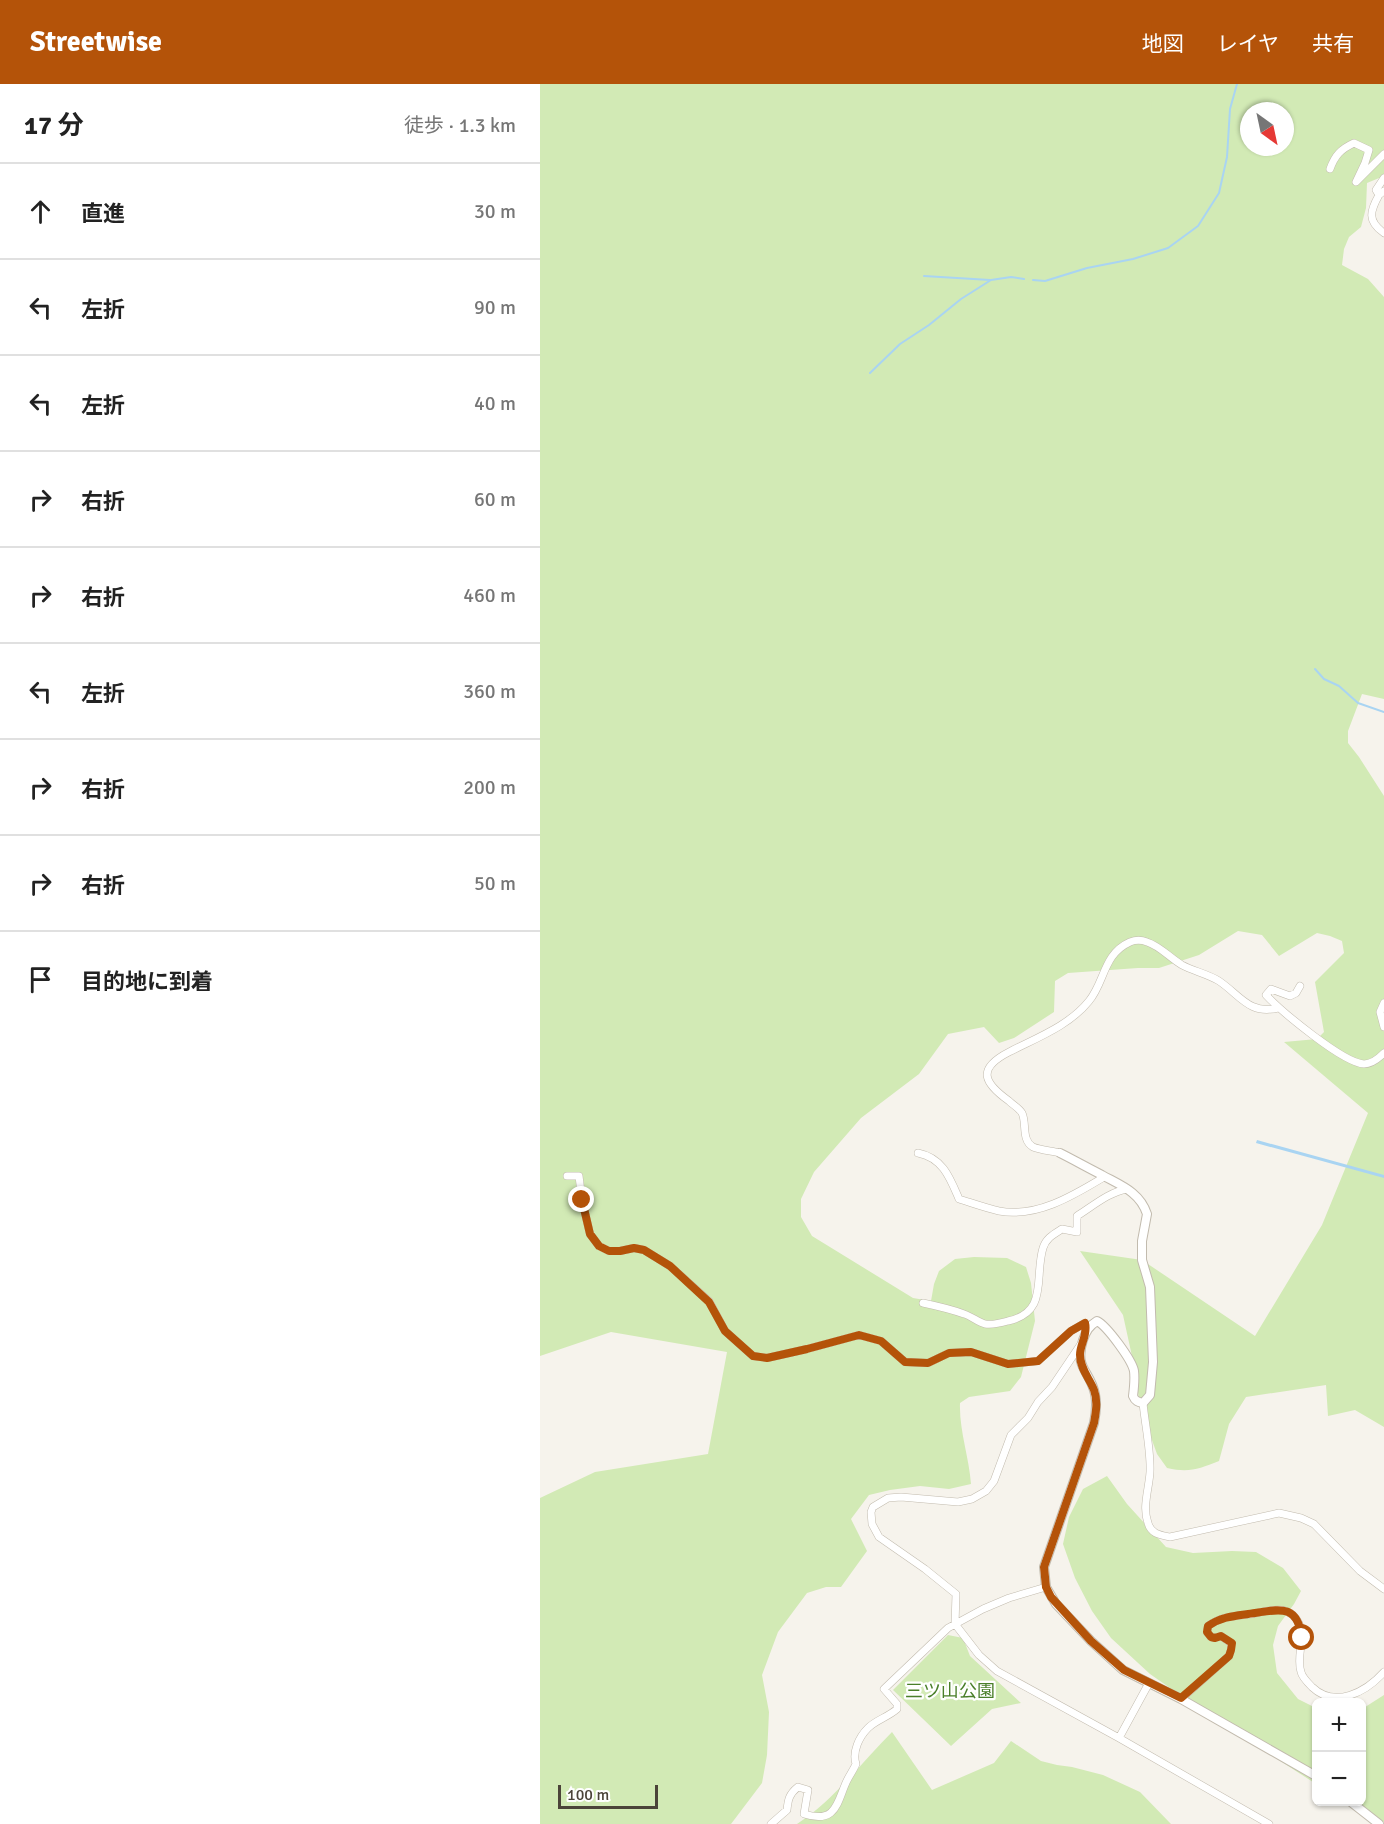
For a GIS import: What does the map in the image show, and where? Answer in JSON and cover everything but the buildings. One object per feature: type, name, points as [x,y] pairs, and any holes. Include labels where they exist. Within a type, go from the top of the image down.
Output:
[{"type":"street","points":[[1330,169],[1341,149],[1354,143],[1369,150],[1356,182],[1384,154]]},
{"type":"street","points":[[1384,178],[1376,190],[1381,193],[1371,209],[1373,221],[1384,233]]},
{"type":"street","points":[[1143,1402],[1150,1395],[1153,1362],[1150,1287],[1142,1260],[1142,1241],[1147,1214],[1142,1203],[1127,1189],[1060,1153],[1033,1146],[1026,1138],[1022,1113],[994,1091],[986,1076],[987,1071],[1002,1055],[1061,1025],[1088,1003],[1096,993],[1106,965],[1113,955],[1123,946],[1139,940],[1148,942],[1183,965],[1219,981],[1250,1006],[1271,1010],[1278,1008]]},
{"type":"street","points":[[1300,986],[1296,993],[1290,996],[1271,989],[1266,995],[1278,1008],[1322,1042],[1354,1061],[1369,1063],[1384,1053]]},
{"type":"street","points":[[1384,1003],[1380,1012],[1384,1027]]},
{"type":"street","points":[[918,1153],[927,1155],[946,1170],[959,1199],[1000,1211],[1039,1208],[1071,1196],[1104,1177]]},
{"type":"street","points":[[567,1176],[579,1176],[590,1234],[599,1246],[609,1251],[634,1248],[644,1250],[670,1266],[709,1302],[725,1331],[753,1356],[767,1358],[859,1335],[881,1341],[905,1362],[928,1363],[949,1353],[971,1352],[1008,1364],[1038,1361],[1071,1331],[1085,1323],[1087,1330]]},
{"type":"street","points":[[923,1303],[963,1313],[984,1323],[993,1324],[1012,1321],[1028,1313],[1037,1301],[1040,1263],[1043,1247],[1048,1238],[1062,1229],[1077,1232],[1077,1216],[1102,1199],[1127,1189]]},
{"type":"street","points":[[1143,1402],[1135,1400],[1134,1369],[1112,1335],[1097,1321],[1087,1330],[1080,1354],[1080,1361],[1095,1392],[1094,1423],[1046,1558],[1044,1567],[1046,1587],[1056,1604],[1124,1670],[1181,1698],[1312,1773]]},
{"type":"street","points":[[1083,1342],[1052,1387],[1038,1402],[1028,1418],[1011,1435],[994,1481],[986,1491],[972,1499],[958,1502],[888,1498],[873,1507],[872,1524],[879,1537],[956,1594],[955,1624],[979,1655],[997,1671],[1269,1824]]},
{"type":"street","points":[[1143,1402],[1150,1471],[1146,1513],[1148,1525],[1153,1532],[1170,1537],[1279,1513],[1301,1518],[1314,1524],[1360,1571],[1384,1589]]},
{"type":"street","points":[[771,1824],[788,1810],[791,1792],[798,1787],[808,1790],[804,1814],[812,1821],[826,1821],[836,1814],[849,1773],[856,1764],[854,1759],[861,1737],[869,1727],[897,1709],[897,1704],[884,1689],[955,1624],[1009,1598],[1046,1587]]},
{"type":"street","points":[[1181,1698],[1229,1656],[1232,1643],[1221,1636],[1211,1637],[1207,1632],[1208,1626],[1218,1619],[1274,1609],[1295,1617],[1302,1638],[1300,1673],[1319,1693],[1337,1699],[1353,1695],[1376,1682],[1384,1672]]},
{"type":"street","points":[[1119,1738],[1149,1683]]},
{"type":"street","points":[[1356,1806],[1379,1824]]},
{"type":"green space","points":[[540,84],[1384,84],[1384,176],[1367,183],[1366,208],[1361,227],[1349,237],[1344,249],[1342,265],[1368,279],[1384,297],[1384,699],[1362,694],[1348,731],[1348,743],[1384,796],[1384,1427],[1355,1410],[1328,1416],[1326,1385],[1246,1397],[1229,1424],[1219,1461],[1194,1469],[1167,1468],[1157,1454],[1140,1407],[1135,1370],[1123,1315],[1080,1251],[1142,1260],[1255,1336],[1322,1225],[1368,1113],[1284,1042],[1317,1039],[1324,1032],[1315,982],[1344,953],[1342,941],[1317,933],[1279,956],[1262,935],[1238,931],[1199,955],[1159,968],[1068,973],[1055,981],[1054,1012],[1014,1038],[999,1043],[984,1027],[948,1034],[919,1074],[861,1118],[814,1172],[801,1199],[801,1217],[812,1236],[913,1298],[931,1301],[939,1271],[955,1259],[1007,1258],[1026,1267],[1031,1283],[1035,1321],[1021,1377],[1010,1391],[969,1397],[960,1403],[971,1484],[949,1489],[920,1486],[869,1495],[851,1519],[867,1551],[841,1587],[826,1587],[807,1593],[778,1632],[762,1675],[769,1712],[767,1755],[762,1783],[731,1824],[540,1824],[540,1498],[595,1472],[708,1454],[727,1352],[611,1332],[540,1356]]},
{"type":"green space","points":[[1107,1476],[1127,1504],[1166,1547],[1193,1553],[1256,1552],[1283,1568],[1301,1591],[1278,1626],[1273,1645],[1277,1673],[1298,1699],[1312,1706],[1312,1781],[1150,1674],[1111,1638],[1092,1611],[1075,1578],[1063,1544],[1069,1517],[1083,1489]]},
{"type":"green space","name":"三ツ山公園","points":[[948,1635],[963,1638],[970,1656],[1021,1703],[992,1709],[951,1746],[893,1690]]},
{"type":"green space","points":[[1384,1695],[1384,1822],[1353,1806],[1366,1806],[1366,1706]]},
{"type":"green space","points":[[892,1732],[932,1790],[994,1763],[1011,1741],[1041,1761],[1103,1775],[1140,1792],[1171,1824],[797,1824],[835,1793]]},
{"type":"water","points":[[1257,1140],[1384,1175],[1384,1178],[1256,1143]]},
{"type":"waterway","points":[[1033,280],[1045,281],[1168,248],[1198,226],[1219,193],[1227,157],[1230,109],[1237,84]]},
{"type":"waterway","points":[[924,276],[990,280]]},
{"type":"waterway","points":[[870,373],[900,344],[991,280],[1011,277],[1024,279]]},
{"type":"waterway","points":[[1315,669],[1324,679],[1339,686],[1358,703],[1384,712]]},
{"type":"route","points":[[582,1200],[590,1234],[599,1246],[609,1251],[634,1248],[644,1250],[670,1266],[709,1302],[725,1331],[753,1356],[767,1358],[859,1335],[881,1341],[905,1362],[928,1363],[949,1353],[971,1352],[1008,1364],[1038,1361],[1071,1331],[1085,1323],[1087,1330],[1080,1361],[1095,1392],[1096,1407],[1094,1423],[1044,1567],[1046,1587],[1051,1597],[1091,1641],[1124,1670],[1181,1698],[1229,1656],[1232,1643],[1221,1636],[1211,1637],[1207,1632],[1208,1626],[1218,1619],[1274,1609],[1284,1611],[1295,1617],[1302,1638]]}]
